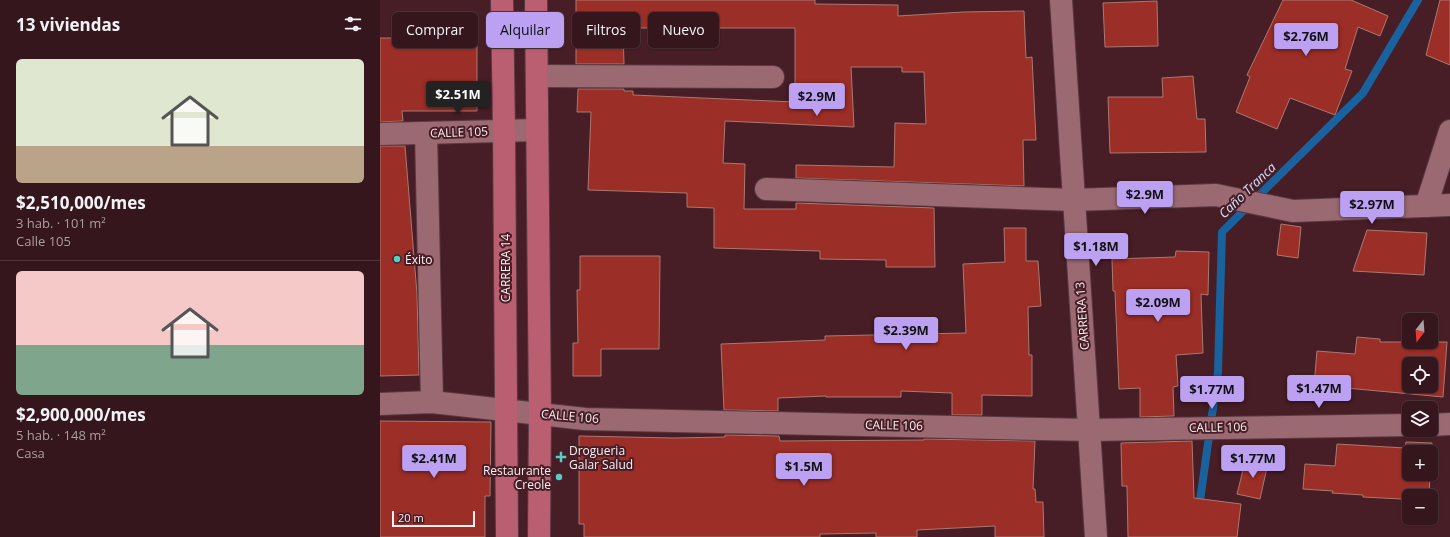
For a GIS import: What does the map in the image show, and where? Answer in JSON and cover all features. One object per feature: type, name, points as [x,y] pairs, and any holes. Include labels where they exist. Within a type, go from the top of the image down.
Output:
[{"type":"main road","name":"CARRERA 14","points":[[502,0],[507,537]]},
{"type":"main road","points":[[536,0],[540,414],[539,537]]},
{"type":"street","name":"CARRERA 13","points":[[1061,0],[1096,537]]},
{"type":"street","points":[[537,76],[773,77]]},
{"type":"street","name":"CALLE 105","points":[[380,134],[537,130]]},
{"type":"street","points":[[1426,206],[1450,131]]},
{"type":"street","points":[[426,133],[432,402]]},
{"type":"street","points":[[766,189],[1074,200],[1216,196],[1293,211],[1450,205]]},
{"type":"street","name":"CALLE 106","points":[[380,404],[432,402],[585,419],[1089,430],[1193,427],[1402,425]]},
{"type":"street","points":[[1438,425],[1450,424]]},
{"type":"building","points":[[576,0],[815,0],[815,4],[898,5],[898,16],[963,12],[1024,11],[1026,58],[1032,57],[1036,140],[1023,140],[1024,186],[796,178],[796,165],[894,167],[895,123],[926,124],[924,72],[902,72],[902,67],[851,67],[854,127],[725,121],[723,163],[745,164],[744,209],[796,209],[796,203],[934,208],[935,267],[886,267],[886,260],[820,259],[820,251],[714,248],[714,208],[687,207],[687,193],[588,190],[591,112],[577,112],[578,89],[624,89],[624,91],[633,91],[633,95],[795,102],[795,28],[719,28],[719,12],[648,12],[648,28],[640,28],[640,12],[576,12]]},
{"type":"building","points":[[1283,0],[1351,0],[1388,16],[1380,36],[1358,27],[1345,69],[1352,71],[1335,115],[1290,98],[1277,129],[1236,112],[1250,77],[1247,75]]},
{"type":"building","points":[[1440,0],[1450,0],[1450,65],[1426,55]]},
{"type":"building","points":[[1157,1],[1158,46],[1105,47],[1103,3]]},
{"type":"building","points":[[380,38],[392,38],[392,48],[477,48],[477,111],[402,111],[403,121],[380,122]]},
{"type":"building","points":[[576,48],[624,48],[624,64],[576,64]]},
{"type":"building","points":[[1193,76],[1197,119],[1205,119],[1206,152],[1110,153],[1108,97],[1163,97],[1162,78]]},
{"type":"building","name":"Éxito","points":[[380,146],[405,146],[417,294],[419,375],[380,376]]},
{"type":"building","points":[[1281,224],[1301,227],[1298,258],[1277,255]]},
{"type":"building","points":[[1004,228],[1026,228],[1026,261],[1038,261],[1041,306],[1028,307],[1029,355],[1032,355],[1032,396],[982,395],[982,415],[952,415],[952,393],[901,391],[901,397],[826,396],[778,398],[778,411],[724,410],[721,344],[825,340],[825,336],[966,333],[963,264],[1005,262]]},
{"type":"building","points":[[1367,230],[1427,233],[1424,275],[1353,271]]},
{"type":"building","points":[[1176,251],[1209,252],[1208,295],[1201,294],[1203,353],[1176,355],[1178,386],[1173,387],[1174,416],[1140,417],[1140,388],[1119,389],[1115,291],[1113,291],[1112,259],[1175,257]]},
{"type":"building","points":[[580,256],[660,256],[659,349],[601,349],[601,376],[573,376],[573,343],[578,343],[577,290],[580,290]]},
{"type":"building","points":[[1357,337],[1380,339],[1380,342],[1402,342],[1402,349],[1438,349],[1438,342],[1447,342],[1443,397],[1314,385],[1317,351],[1355,354]]},
{"type":"building","points":[[380,421],[491,422],[490,496],[485,496],[485,537],[380,537]]},
{"type":"building","points":[[725,435],[779,436],[780,441],[924,439],[1035,441],[1033,489],[1035,489],[1036,502],[1043,502],[1044,537],[995,537],[995,526],[917,530],[917,537],[876,537],[876,533],[820,534],[820,537],[584,537],[584,524],[579,524],[579,436],[674,438],[725,437]]},
{"type":"building","points":[[1192,441],[1194,498],[1241,504],[1237,537],[1128,537],[1127,486],[1122,486],[1121,443]]},
{"type":"building","points":[[1406,442],[1432,443],[1432,445],[1406,445]]},
{"type":"building","points":[[1337,444],[1402,448],[1402,481],[1430,481],[1429,489],[1402,489],[1402,499],[1363,497],[1363,495],[1332,493],[1333,491],[1303,489],[1305,464],[1335,466]]},
{"type":"building","points":[[1246,458],[1268,463],[1260,499],[1237,494]]},
{"type":"waterway","name":"Caño Tranca","points":[[1199,508],[1218,372],[1222,232],[1363,93],[1418,0]]},
{"type":"place","name":"Éxito","points":[[397,259]]},
{"type":"place","name":"Drogueria Galar Salud","points":[[561,457]]},
{"type":"place","name":"Restaurante Creole","points":[[559,477]]}]
